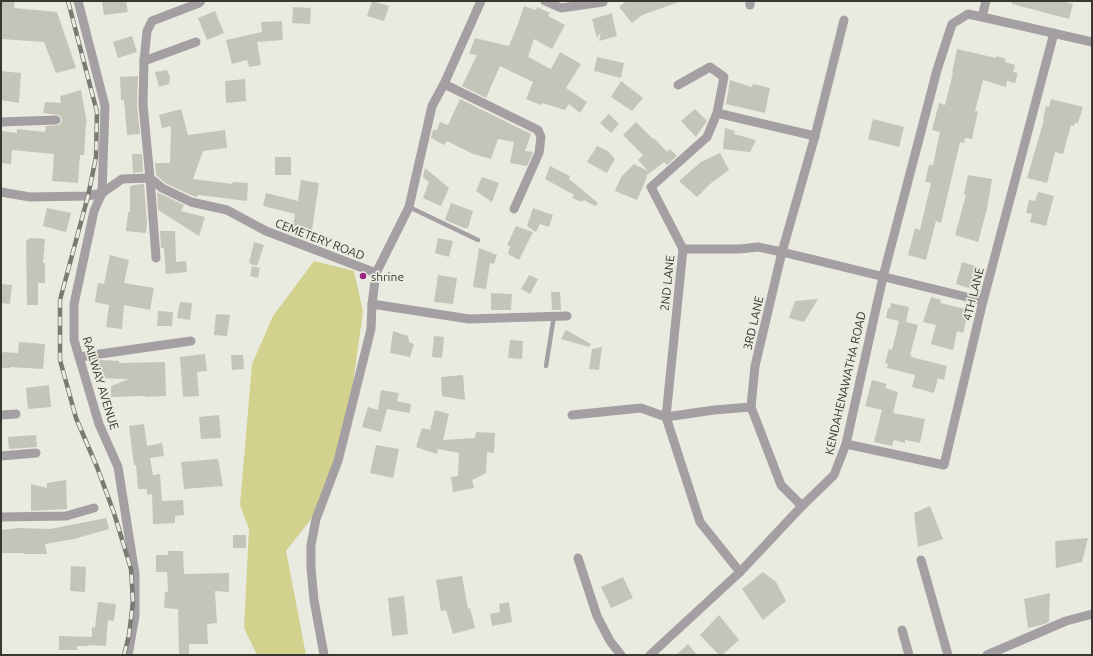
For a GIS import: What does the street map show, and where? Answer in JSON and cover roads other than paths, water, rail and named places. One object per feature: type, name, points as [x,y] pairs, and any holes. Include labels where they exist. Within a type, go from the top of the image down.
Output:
[{"type":"street","name":"RAILWAY AVENUE","points":[[78,1],[105,106],[102,193],[94,211],[74,304],[74,340],[99,424],[118,467],[135,574],[135,616],[128,655]]},
{"type":"street","points":[[156,258],[143,105],[144,61],[147,31],[152,21],[201,1]]},
{"type":"street","points":[[324,655],[314,600],[311,568],[311,545],[316,519],[340,454],[371,329],[372,304],[376,273],[409,208],[432,106],[444,84],[481,1]]},
{"type":"street","points":[[545,1],[561,8],[603,2]]},
{"type":"street","points":[[982,17],[986,1]]},
{"type":"street","name":"KENDAHENAWATHA ROAD","points":[[650,655],[740,572],[802,506],[834,475],[846,444],[883,277],[937,70],[952,24],[968,14],[1092,42]]},
{"type":"street","name":"3RD LANE","points":[[802,506],[781,485],[751,407],[755,366],[782,252],[815,136],[844,20]]},
{"type":"street","name":"4TH LANE","points":[[846,444],[944,465],[983,301],[1054,33]]},
{"type":"street","points":[[144,61],[196,42]]},
{"type":"street","points":[[678,85],[710,67],[724,77],[717,113],[815,136]]},
{"type":"street","points":[[444,84],[531,125],[538,130],[541,137],[539,153],[514,209]]},
{"type":"street","name":"2ND LANE","points":[[717,113],[707,137],[651,187],[682,249],[666,417],[700,522],[740,572]]},
{"type":"street","points":[[1,122],[56,120]]},
{"type":"street","points":[[1,192],[30,197],[88,196],[102,193],[122,180],[150,178]]},
{"type":"street","name":"CEMETERY ROAD","points":[[150,178],[162,188],[191,202],[227,210],[266,231],[376,273]]},
{"type":"street","points":[[682,249],[758,247],[983,301]]},
{"type":"street","points":[[372,304],[469,319],[567,316]]},
{"type":"street","points":[[79,357],[191,341]]},
{"type":"street","points":[[572,415],[641,408],[666,417],[714,410],[751,407]]},
{"type":"street","points":[[1,415],[16,414]]},
{"type":"street","points":[[1,456],[36,453]]},
{"type":"street","points":[[1,517],[66,516],[94,508]]},
{"type":"street","points":[[578,558],[597,616],[610,641],[620,655]]},
{"type":"street","points":[[921,560],[948,655]]},
{"type":"street","points":[[986,655],[1066,621],[1092,614]]},
{"type":"street","points":[[902,630],[909,655]]},
{"type":"lane","points":[[409,208],[478,240]]},
{"type":"lane","points":[[546,366],[554,316]]},
{"type":"railway","points":[[68,1],[97,112],[96,157],[88,196],[60,300],[60,360],[76,418],[97,467],[114,513],[131,569],[133,602],[129,635],[124,655]]},
{"type":"place","name":"shrine","points":[[363,276]]}]
